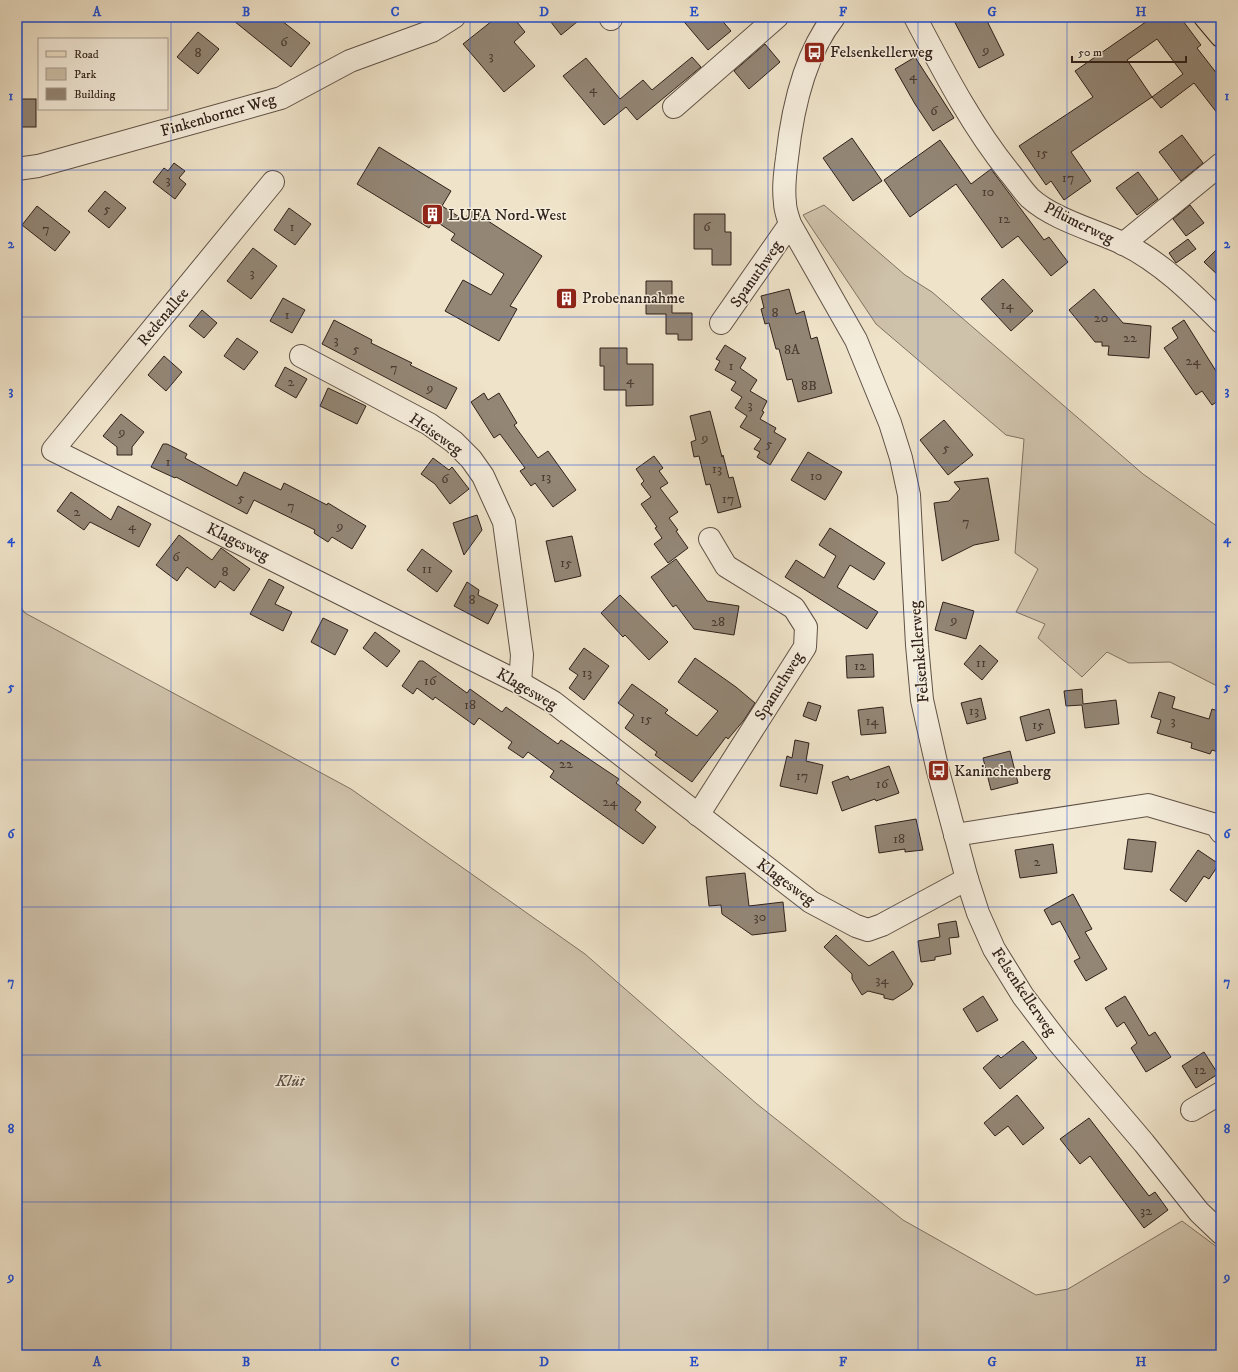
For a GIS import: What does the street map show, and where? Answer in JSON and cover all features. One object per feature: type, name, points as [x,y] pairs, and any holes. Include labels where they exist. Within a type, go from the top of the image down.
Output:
[{"type":"main road","points":[[1205,17],[1221,36]]},
{"type":"street","name":"Finkenborner Weg","points":[[17,169],[38,166],[281,98],[350,61],[432,31],[454,17]]},
{"type":"street","points":[[674,107],[777,17]]},
{"type":"street","name":"Felsenkellerweg","points":[[834,17],[814,52],[798,91],[789,136],[784,184],[784,204],[790,224],[856,340],[890,423],[901,458],[909,495],[917,645],[922,700],[930,742],[967,879],[978,913],[994,949],[1023,996],[1058,1042],[1199,1212],[1221,1233]]},
{"type":"street","name":"Pflümerweg","points":[[915,17],[947,78],[992,149],[1030,198],[1054,214],[1123,244],[1154,261],[1186,287],[1221,322]]},
{"type":"street","points":[[1123,244],[1221,164]]},
{"type":"street","name":"Redenallee","points":[[53,450],[273,182]]},
{"type":"street","name":"Spanuthweg","points":[[721,323],[790,224]]},
{"type":"street","name":"Heiseweg","points":[[301,356],[429,424],[454,442],[471,460],[483,476],[504,522],[522,655],[520,683]]},
{"type":"street","name":"Klagesweg","points":[[53,450],[520,683],[554,702],[811,902],[856,926],[868,930],[882,926],[967,879]]},
{"type":"street","name":"Spanuthweg","points":[[698,815],[805,647],[806,627],[794,608],[726,566],[710,539]]},
{"type":"street","points":[[955,835],[1148,805],[1216,825],[1221,832]]},
{"type":"street","points":[[1192,1110],[1221,1093]]},
{"type":"green space","points":[[824,205],[905,275],[932,292],[1143,474],[1221,529],[1221,688],[1170,662],[1129,663],[1107,652],[1082,677],[1038,638],[1045,624],[1016,612],[1038,569],[1015,553],[1024,439],[1006,435],[876,324],[803,215]]},
{"type":"green space","name":"Klüt","points":[[17,602],[25,613],[351,789],[585,954],[757,1104],[903,1220],[1036,1295],[1068,1289],[1182,1221],[1221,1250],[1221,1355],[17,1355]]},
{"type":"building","points":[[229,17],[277,17],[310,43],[291,67]]},
{"type":"building","points":[[497,17],[513,17],[525,32],[514,42],[535,66],[504,92],[463,44]]},
{"type":"building","points":[[547,17],[583,17],[561,35]]},
{"type":"building","points":[[680,17],[719,17],[731,31],[708,50]]},
{"type":"building","points":[[952,17],[985,17],[1004,55],[979,68]]},
{"type":"building","points":[[1153,17],[1180,17],[1201,45],[1197,48],[1221,79],[1221,118],[1194,83],[1161,108],[1152,97],[1071,152],[1091,181],[1064,200],[1051,181],[1046,185],[1019,146],[1093,97],[1075,71]],"holes":[[[1157,39],[1183,74],[1152,97],[1127,60]]]},
{"type":"building","points":[[198,32],[219,49],[198,74],[177,57]]},
{"type":"building","points":[[765,44],[780,62],[749,89],[734,71]]},
{"type":"building","points":[[692,57],[701,67],[637,120],[626,107],[604,125],[563,76],[586,58],[620,99],[643,80],[652,90]]},
{"type":"building","points":[[915,57],[954,118],[933,131],[915,104],[895,69]]},
{"type":"building","points":[[17,99],[36,99],[36,127],[17,127]]},
{"type":"building","points":[[1182,135],[1203,163],[1181,181],[1159,152]]},
{"type":"building","points":[[852,138],[882,181],[853,201],[823,158]]},
{"type":"building","points":[[940,140],[971,184],[991,169],[1044,240],[1049,237],[1068,262],[1051,276],[1018,236],[1002,248],[956,184],[910,217],[884,180]]},
{"type":"building","name":"LUFA Nord-West","points":[[379,147],[451,191],[442,206],[464,220],[471,210],[542,256],[510,306],[517,309],[499,341],[445,311],[463,280],[491,295],[504,274],[451,240],[455,234],[434,220],[429,228],[357,184]]},
{"type":"building","points":[[174,163],[185,171],[179,178],[186,184],[175,199],[153,182],[164,168],[168,171]]},
{"type":"building","points":[[1138,172],[1158,199],[1137,215],[1116,188]]},
{"type":"building","points":[[105,191],[126,208],[109,228],[88,211]]},
{"type":"building","points":[[1190,205],[1204,223],[1186,236],[1173,219]]},
{"type":"building","points":[[37,206],[70,232],[55,251],[22,225]]},
{"type":"building","points":[[289,208],[311,224],[295,245],[274,230]]},
{"type":"building","points":[[694,214],[725,214],[725,232],[731,232],[731,265],[712,265],[712,249],[694,249]]},
{"type":"building","points":[[1188,239],[1196,249],[1176,263],[1169,253]]},
{"type":"building","points":[[1221,245],[1221,278],[1204,262]]},
{"type":"building","points":[[253,248],[277,266],[251,299],[227,281]]},
{"type":"building","points":[[1003,279],[1033,311],[1011,331],[981,299]]},
{"type":"building","points":[[646,281],[672,281],[672,313],[692,313],[692,340],[678,340],[678,334],[666,334],[666,314],[646,314]]},
{"type":"building","points":[[789,289],[796,314],[804,311],[811,339],[817,337],[832,393],[798,402],[792,379],[787,380],[779,349],[776,349],[769,323],[765,324],[761,309],[764,308],[761,296]]},
{"type":"building","points":[[1094,289],[1123,323],[1151,326],[1149,358],[1108,355],[1109,346],[1102,346],[1102,342],[1095,342],[1069,310]]},
{"type":"building","points":[[283,298],[305,310],[292,333],[270,321]]},
{"type":"building","points":[[202,310],[217,323],[204,338],[189,326]]},
{"type":"building","points":[[334,320],[372,340],[371,343],[412,363],[410,365],[457,388],[446,409],[322,344]]},
{"type":"building","points":[[1184,320],[1221,379],[1221,399],[1212,405],[1202,391],[1196,395],[1164,348],[1178,338],[1172,328]]},
{"type":"building","points":[[237,338],[258,352],[244,370],[224,356]]},
{"type":"building","points":[[725,345],[746,358],[740,368],[757,380],[750,391],[767,401],[760,419],[776,428],[774,432],[786,439],[770,465],[757,457],[760,452],[754,449],[761,439],[740,427],[747,416],[735,408],[742,397],[731,390],[736,382],[715,370],[720,361],[716,359]]},
{"type":"building","points":[[600,348],[627,348],[627,364],[653,364],[653,405],[626,406],[626,390],[604,390],[604,366],[600,366]]},
{"type":"building","points":[[164,356],[182,372],[166,391],[148,375]]},
{"type":"building","points":[[285,367],[307,379],[296,398],[275,386]]},
{"type":"building","points":[[328,388],[366,406],[357,424],[320,406]]},
{"type":"building","points":[[484,393],[488,400],[499,393],[517,423],[514,425],[538,458],[548,451],[576,490],[553,507],[535,483],[531,486],[520,471],[525,468],[500,434],[494,438],[471,402]]},
{"type":"building","points":[[710,411],[722,457],[723,455],[729,478],[733,477],[741,507],[718,513],[710,484],[706,485],[699,456],[694,457],[691,442],[696,440],[690,416]]},
{"type":"building","points":[[121,414],[144,432],[132,447],[132,455],[117,455],[117,447],[103,436]]},
{"type":"building","points":[[944,420],[973,455],[948,475],[920,440]]},
{"type":"building","points":[[163,444],[167,444],[187,454],[185,458],[237,486],[244,472],[281,490],[284,483],[327,505],[328,503],[366,526],[352,549],[332,537],[328,542],[314,533],[315,530],[254,500],[247,514],[176,477],[175,478],[151,467]]},
{"type":"building","points":[[808,452],[842,472],[825,500],[791,480]]},
{"type":"building","points":[[654,456],[663,468],[659,471],[668,483],[660,488],[678,512],[669,518],[688,548],[668,563],[654,544],[662,538],[655,528],[657,527],[641,504],[651,497],[641,484],[644,481],[636,469]]},
{"type":"building","points":[[433,458],[449,470],[452,467],[469,489],[450,504],[435,484],[421,474]]},
{"type":"building","points":[[988,478],[999,540],[974,545],[942,561],[934,503],[949,501],[960,489],[954,482]]},
{"type":"building","points":[[71,492],[111,520],[118,506],[151,524],[139,547],[90,522],[84,530],[57,511]]},
{"type":"building","points":[[477,515],[482,530],[464,555],[453,523]]},
{"type":"building","points":[[830,528],[885,563],[874,580],[850,565],[837,587],[878,612],[867,629],[785,577],[796,560],[824,578],[836,556],[819,545]]},
{"type":"building","points":[[179,535],[212,560],[221,548],[250,569],[234,591],[220,581],[215,588],[187,567],[177,581],[156,565]]},
{"type":"building","points":[[572,536],[581,576],[555,582],[546,541]]},
{"type":"building","points":[[422,549],[452,571],[437,592],[407,570]]},
{"type":"building","points":[[676,559],[707,601],[739,606],[734,635],[694,629],[676,605],[673,607],[651,577]]},
{"type":"building","points":[[269,579],[284,587],[275,604],[292,612],[283,631],[250,614]]},
{"type":"building","points":[[467,582],[479,590],[478,595],[498,605],[488,624],[454,606]]},
{"type":"building","points":[[620,595],[668,642],[649,660],[625,635],[623,637],[601,613]]},
{"type":"building","points":[[943,602],[974,611],[966,639],[935,630]]},
{"type":"building","points":[[323,618],[348,630],[335,655],[311,642]]},
{"type":"building","points":[[375,632],[400,651],[387,667],[363,648]]},
{"type":"building","points":[[980,645],[998,661],[982,680],[964,664]]},
{"type":"building","points":[[584,648],[609,666],[584,700],[569,688],[578,675],[569,669]]},
{"type":"building","points":[[873,654],[874,677],[847,678],[846,656]]},
{"type":"building","points":[[695,658],[736,687],[755,703],[744,720],[728,739],[726,737],[692,782],[655,755],[657,752],[625,728],[634,715],[618,703],[632,684],[668,710],[665,713],[697,736],[718,711],[678,682]]},
{"type":"building","points":[[419,661],[423,661],[467,693],[470,689],[502,712],[506,707],[558,744],[561,740],[619,779],[616,783],[641,802],[635,810],[656,827],[643,844],[550,777],[554,771],[528,752],[523,758],[508,748],[512,742],[479,718],[474,725],[435,697],[433,700],[417,688],[413,694],[402,686]]},
{"type":"building","points":[[1082,689],[1083,704],[1116,700],[1119,724],[1085,728],[1082,705],[1066,706],[1064,691]]},
{"type":"building","points":[[1159,692],[1175,697],[1172,708],[1209,719],[1212,709],[1221,712],[1221,753],[1212,750],[1210,754],[1191,748],[1192,743],[1157,733],[1161,720],[1151,717]]},
{"type":"building","points":[[981,698],[986,719],[967,724],[961,703]]},
{"type":"building","points":[[808,702],[821,706],[816,721],[803,716]]},
{"type":"building","points":[[883,707],[886,733],[861,735],[858,710]]},
{"type":"building","points":[[1049,709],[1055,733],[1026,741],[1020,717]]},
{"type":"building","points":[[795,740],[809,743],[806,761],[823,765],[817,794],[780,786],[787,756],[792,758]]},
{"type":"building","points":[[1010,751],[1018,783],[991,790],[983,758]]},
{"type":"building","points":[[889,766],[899,793],[876,801],[875,799],[842,811],[832,782],[848,776],[850,780]]},
{"type":"building","points":[[916,819],[923,850],[905,852],[905,849],[879,853],[875,826]]},
{"type":"building","points":[[1128,839],[1156,842],[1152,872],[1124,869]]},
{"type":"building","points":[[1053,844],[1057,873],[1020,878],[1015,850]]},
{"type":"building","points":[[1198,850],[1219,864],[1209,879],[1204,876],[1186,902],[1170,890]]},
{"type":"building","points":[[745,873],[749,906],[783,902],[786,931],[752,935],[722,914],[721,905],[709,906],[706,877]]},
{"type":"building","points":[[1073,894],[1092,929],[1085,932],[1107,969],[1086,981],[1074,961],[1080,958],[1060,921],[1052,925],[1044,910]]},
{"type":"building","points":[[956,921],[959,937],[949,938],[951,954],[935,957],[935,960],[921,962],[918,941],[940,937],[938,924]]},
{"type":"building","points":[[836,935],[869,966],[893,951],[913,984],[910,989],[893,1000],[884,998],[884,995],[868,991],[862,995],[852,979],[852,974],[824,947]]},
{"type":"building","points":[[983,996],[998,1020],[977,1032],[963,1009]]},
{"type":"building","points":[[1125,996],[1149,1036],[1155,1032],[1171,1057],[1146,1072],[1131,1048],[1137,1043],[1124,1022],[1117,1027],[1105,1008]]},
{"type":"building","points":[[1023,1041],[1037,1058],[1000,1089],[983,1068],[998,1055],[1001,1058]]},
{"type":"building","points":[[1204,1052],[1218,1074],[1196,1088],[1182,1066]]},
{"type":"building","points":[[1017,1095],[1044,1128],[1023,1145],[1008,1126],[995,1136],[984,1123]]},
{"type":"building","points":[[1089,1118],[1149,1196],[1155,1192],[1168,1210],[1144,1228],[1090,1156],[1080,1164],[1060,1139]]},
{"type":"place","name":"Felsenkellerweg","points":[[814,52]]},
{"type":"place","name":"LUFA Nord-West","points":[[432,215]]},
{"type":"place","name":"Probenannahme","points":[[566,298]]},
{"type":"place","name":"Kaninchenberg","points":[[938,771]]}]
